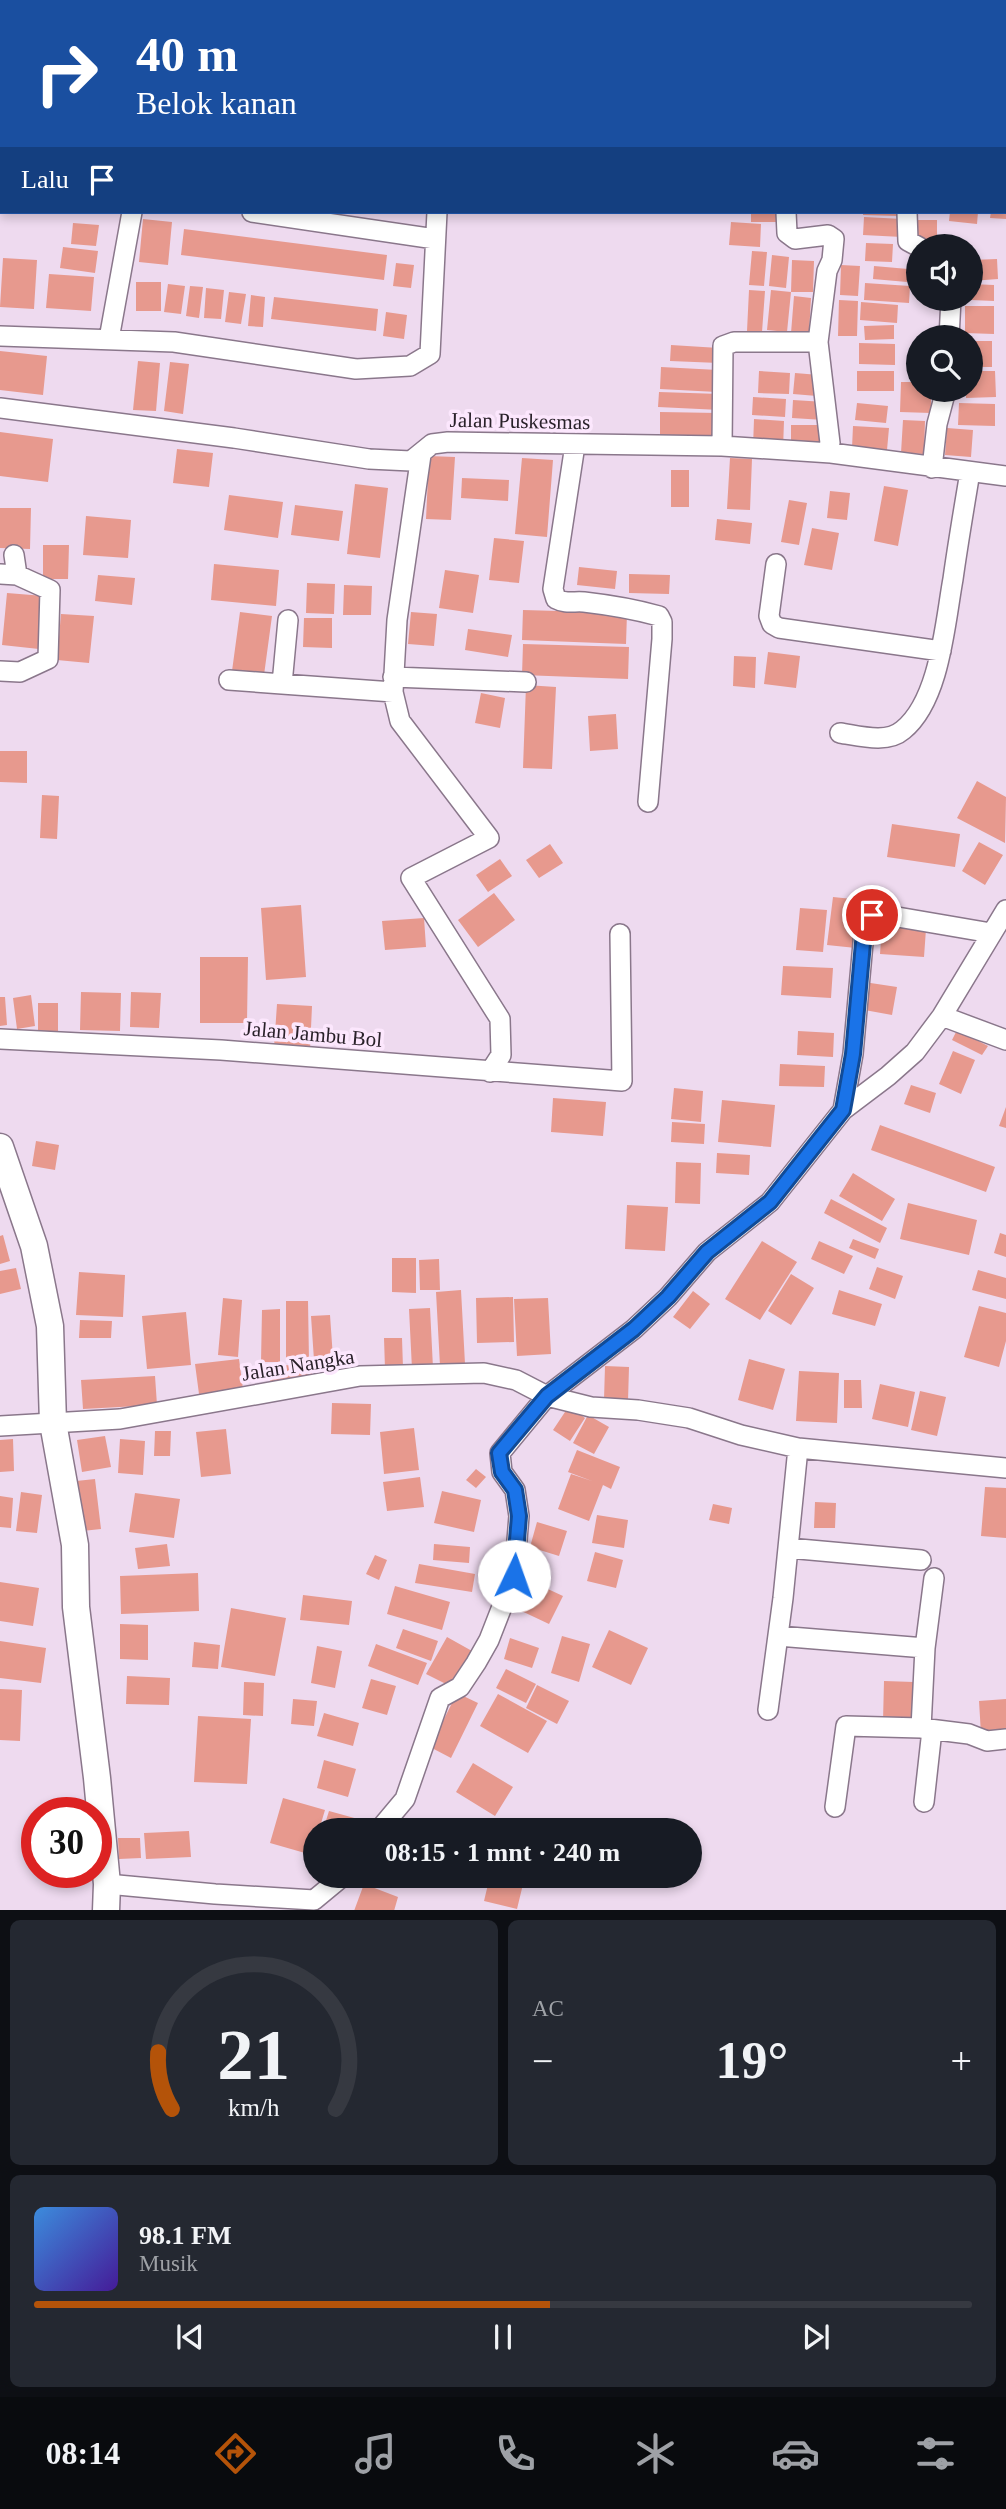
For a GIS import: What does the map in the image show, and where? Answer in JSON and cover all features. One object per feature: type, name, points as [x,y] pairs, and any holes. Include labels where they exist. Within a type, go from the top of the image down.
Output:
[{"type":"street","points":[[109,338],[132,214]]},
{"type":"street","points":[[266,214],[435,239]]},
{"type":"street","points":[[0,336],[174,342],[356,369],[410,366],[430,354],[437,214]]},
{"type":"street","points":[[786,214],[787,233],[795,239],[828,235],[834,239],[818,342],[830,443]]},
{"type":"street","points":[[907,214],[908,234]]},
{"type":"street","points":[[722,446],[723,346],[734,342],[818,342]]},
{"type":"street","points":[[932,468],[937,424],[943,402]]},
{"type":"street","name":"Jalan Puskesmas","points":[[0,408],[234,438],[369,460],[411,461],[432,444],[448,442],[722,446],[831,453],[1006,476]]},
{"type":"street","points":[[575,445],[553,589],[556,599],[562,602],[633,608],[659,616],[662,622],[648,802]]},
{"type":"street","points":[[421,455],[397,620],[393,684],[400,721],[489,838],[411,878],[499,1018],[501,1055],[490,1072]]},
{"type":"street","points":[[840,733],[878,739],[901,732],[918,714],[931,685],[941,651],[970,472]]},
{"type":"street","points":[[0,671],[19,672],[48,659],[50,590],[9,574],[14,555]]},
{"type":"street","points":[[776,564],[769,616],[772,624],[779,628],[941,651]]},
{"type":"street","points":[[282,684],[288,620]]},
{"type":"street","points":[[229,680],[282,684],[526,682]]},
{"type":"street","points":[[389,1818],[405,1799],[440,1698],[460,1687],[489,1640],[514,1576],[519,1516],[515,1490],[502,1472],[499,1453],[547,1396],[634,1329],[668,1297],[707,1252],[770,1202],[843,1110],[915,1052],[942,1016],[1001,920],[880,914],[867,919],[853,1054],[843,1110]]},
{"type":"street","name":"Jalan Jambu Bol","points":[[0,1039],[221,1050],[622,1081],[620,934]]},
{"type":"street","points":[[942,1016],[1006,1040]]},
{"type":"street","points":[[0,1147],[34,1246],[50,1326],[53,1423],[75,1545],[76,1607],[97,1778],[106,1897],[215,1894],[314,1900],[328,1888]]},
{"type":"street","name":"Jalan Nangka","points":[[0,1426],[120,1419],[360,1376],[484,1373],[516,1380],[547,1396],[592,1407],[638,1410],[689,1418],[741,1435],[798,1448],[1006,1468]]},
{"type":"street","points":[[768,1710],[798,1448]]},
{"type":"street","points":[[788,1548],[921,1560]]},
{"type":"street","points":[[924,1802],[925,1648],[934,1578]]},
{"type":"street","points":[[778,1636],[925,1648]]},
{"type":"street","points":[[835,1807],[846,1726],[926,1729],[969,1734],[987,1741],[1006,1739]]},
{"type":"building","points":[[751,214],[782,214],[782,222],[751,222]]},
{"type":"building","points":[[899,214],[899,216],[863,215]]},
{"type":"building","points":[[950,214],[978,214],[977,224],[949,221]]},
{"type":"building","points":[[991,214],[1006,214],[1006,219],[990,218]]},
{"type":"building","points":[[864,217],[903,219],[902,237],[863,235]]},
{"type":"building","points":[[143,219],[172,222],[168,265],[139,262]]},
{"type":"building","points":[[912,220],[937,220],[937,234],[912,234]]},
{"type":"building","points":[[731,222],[761,224],[760,247],[729,245]]},
{"type":"building","points":[[73,223],[99,225],[96,246],[71,244]]},
{"type":"building","points":[[184,229],[387,255],[384,280],[181,255]]},
{"type":"building","points":[[866,243],[893,244],[892,262],[865,261]]},
{"type":"building","points":[[63,247],[98,251],[95,273],[60,268]]},
{"type":"building","points":[[752,251],[767,252],[764,286],[749,285]]},
{"type":"building","points":[[772,255],[789,257],[786,288],[769,286]]},
{"type":"building","points":[[3,258],[37,260],[34,309],[0,307]]},
{"type":"building","points":[[997,259],[998,279],[983,280],[983,260]]},
{"type":"building","points":[[792,260],[814,261],[813,292],[791,292]]},
{"type":"building","points":[[396,263],[414,265],[411,288],[393,286]]},
{"type":"building","points":[[841,265],[860,266],[858,296],[840,295]]},
{"type":"building","points":[[874,266],[906,269],[906,282],[873,279]]},
{"type":"building","points":[[49,274],[94,277],[91,311],[46,308]]},
{"type":"building","points":[[136,282],[161,282],[161,311],[136,311]]},
{"type":"building","points":[[865,283],[906,286],[906,303],[864,300]]},
{"type":"building","points":[[168,284],[185,286],[181,314],[164,312]]},
{"type":"building","points":[[983,285],[994,285],[994,301],[983,301]]},
{"type":"building","points":[[190,286],[203,287],[199,318],[186,316]]},
{"type":"building","points":[[206,288],[224,290],[221,319],[204,318]]},
{"type":"building","points":[[749,290],[765,291],[762,332],[747,331]]},
{"type":"building","points":[[771,290],[791,292],[787,332],[767,330]]},
{"type":"building","points":[[229,292],[246,294],[241,324],[225,322]]},
{"type":"building","points":[[251,295],[265,297],[263,327],[248,326]]},
{"type":"building","points":[[794,296],[811,298],[809,334],[791,333]]},
{"type":"building","points":[[274,297],[378,309],[376,331],[271,319]]},
{"type":"building","points":[[839,300],[858,301],[857,336],[838,336]]},
{"type":"building","points":[[861,302],[898,305],[897,323],[860,320]]},
{"type":"building","points":[[983,306],[994,306],[994,334],[983,334],[983,325],[965,325],[965,311],[983,311]]},
{"type":"building","points":[[386,312],[407,315],[404,339],[383,336]]},
{"type":"building","points":[[894,325],[894,339],[865,340],[864,326]]},
{"type":"building","points":[[983,341],[992,341],[992,367],[983,367]]},
{"type":"building","points":[[859,343],[895,344],[895,365],[859,364]]},
{"type":"building","points":[[671,345],[719,348],[719,363],[670,361]]},
{"type":"building","points":[[0,351],[47,356],[43,395],[0,390]]},
{"type":"building","points":[[138,361],[160,363],[156,411],[133,410]]},
{"type":"building","points":[[170,362],[189,364],[183,414],[164,411]]},
{"type":"building","points":[[661,367],[718,370],[717,392],[660,389]]},
{"type":"building","points":[[759,371],[790,373],[789,394],[758,393]]},
{"type":"building","points":[[857,371],[894,371],[894,391],[857,391]]},
{"type":"building","points":[[983,371],[995,371],[996,397],[983,397]]},
{"type":"building","points":[[795,373],[819,375],[817,396],[793,394]]},
{"type":"building","points":[[901,382],[906,382],[906,402],[931,402],[931,413],[900,412]]},
{"type":"building","points":[[659,392],[720,394],[720,410],[658,407]]},
{"type":"building","points":[[753,397],[786,399],[785,417],[752,415]]},
{"type":"building","points":[[793,400],[825,402],[824,420],[792,418]]},
{"type":"building","points":[[857,403],[888,406],[886,423],[855,420]]},
{"type":"building","points":[[959,403],[995,404],[995,426],[958,425]]},
{"type":"building","points":[[660,412],[718,413],[717,442],[660,441]]},
{"type":"building","points":[[754,419],[784,421],[783,449],[753,447]]},
{"type":"building","points":[[903,420],[925,421],[924,454],[901,453]]},
{"type":"building","points":[[791,425],[824,425],[825,448],[791,449]]},
{"type":"building","points":[[853,426],[889,428],[887,450],[852,448]]},
{"type":"building","points":[[947,428],[973,430],[971,457],[945,455]]},
{"type":"building","points":[[0,432],[53,439],[48,482],[0,476]]},
{"type":"building","points":[[177,449],[213,453],[209,487],[173,483]]},
{"type":"building","points":[[429,456],[455,457],[451,520],[426,519]]},
{"type":"building","points":[[522,458],[553,460],[547,537],[515,534]]},
{"type":"building","points":[[730,458],[752,459],[750,510],[727,509]]},
{"type":"building","points":[[671,470],[689,470],[689,507],[671,507]]},
{"type":"building","points":[[462,478],[509,480],[508,501],[461,498]]},
{"type":"building","points":[[355,484],[388,488],[380,558],[347,554]]},
{"type":"building","points":[[884,486],[908,490],[898,546],[874,541]]},
{"type":"building","points":[[830,491],[850,493],[847,520],[827,518]]},
{"type":"building","points":[[229,495],[283,502],[278,538],[224,530]]},
{"type":"building","points":[[789,500],[807,503],[799,545],[781,542]]},
{"type":"building","points":[[295,505],[343,511],[339,541],[291,535]]},
{"type":"building","points":[[0,508],[31,508],[30,549],[0,548]]},
{"type":"building","points":[[86,516],[131,520],[128,558],[83,555]]},
{"type":"building","points":[[717,519],[752,523],[750,544],[715,540]]},
{"type":"building","points":[[812,528],[839,533],[832,570],[804,565]]},
{"type":"building","points":[[494,538],[524,541],[519,583],[489,580]]},
{"type":"building","points":[[43,545],[69,545],[68,579],[43,579]]},
{"type":"building","points":[[214,564],[279,570],[276,606],[211,600]]},
{"type":"building","points":[[579,567],[617,571],[615,589],[577,585]]},
{"type":"building","points":[[445,570],[479,575],[473,613],[439,608]]},
{"type":"building","points":[[629,574],[670,575],[669,594],[629,593]]},
{"type":"building","points":[[98,575],[135,578],[132,605],[95,601]]},
{"type":"building","points":[[307,583],[335,584],[334,614],[306,613]]},
{"type":"building","points":[[344,585],[372,586],[371,615],[343,615]]},
{"type":"building","points":[[7,593],[44,596],[39,649],[2,645]]},
{"type":"building","points":[[523,610],[627,613],[626,644],[522,640]]},
{"type":"building","points":[[240,612],[272,616],[264,675],[232,671]]},
{"type":"building","points":[[411,612],[437,614],[434,646],[408,644]]},
{"type":"building","points":[[61,614],[94,616],[89,663],[57,660]]},
{"type":"building","points":[[304,618],[332,618],[332,648],[303,647]]},
{"type":"building","points":[[468,629],[512,635],[508,657],[465,650]]},
{"type":"building","points":[[523,644],[629,647],[628,679],[522,675]]},
{"type":"building","points":[[768,652],[800,656],[796,688],[764,684]]},
{"type":"building","points":[[734,656],[756,657],[755,688],[733,686]]},
{"type":"building","points":[[526,685],[556,687],[552,769],[523,768]]},
{"type":"building","points":[[481,693],[505,698],[500,728],[475,723]]},
{"type":"building","points":[[616,714],[618,749],[590,751],[588,716]]},
{"type":"building","points":[[0,751],[27,751],[27,783],[0,782]]},
{"type":"building","points":[[977,781],[1006,797],[1005,843],[957,818]]},
{"type":"building","points":[[42,795],[59,796],[57,839],[40,838]]},
{"type":"building","points":[[892,824],[960,834],[955,867],[887,857]]},
{"type":"building","points":[[979,842],[1003,855],[985,885],[962,871]]},
{"type":"building","points":[[550,844],[563,863],[539,878],[526,860]]},
{"type":"building","points":[[500,859],[512,876],[488,892],[476,875]]},
{"type":"building","points":[[494,893],[515,920],[478,947],[458,920]]},
{"type":"building","points":[[833,897],[862,900],[856,948],[827,945]]},
{"type":"building","points":[[301,905],[306,977],[266,980],[261,908]]},
{"type":"building","points":[[800,908],[827,910],[823,952],[796,950]]},
{"type":"building","points":[[424,918],[426,947],[385,950],[382,921]]},
{"type":"building","points":[[882,926],[926,929],[924,957],[880,954]]},
{"type":"building","points":[[200,957],[248,957],[247,1023],[200,1023]]},
{"type":"building","points":[[783,966],[833,968],[831,998],[781,995]]},
{"type":"building","points":[[864,982],[897,987],[892,1015],[859,1009]]},
{"type":"building","points":[[81,992],[121,993],[120,1031],[80,1030]]},
{"type":"building","points":[[131,992],[161,993],[159,1028],[130,1027]]},
{"type":"building","points":[[31,995],[35,1026],[17,1029],[13,998]]},
{"type":"building","points":[[0,997],[5,997],[7,1025],[0,1026]]},
{"type":"building","points":[[38,1003],[58,1003],[58,1036],[38,1036]]},
{"type":"building","points":[[277,1004],[312,1006],[310,1050],[274,1048]]},
{"type":"building","points":[[957,1030],[988,1046],[982,1055],[952,1040]]},
{"type":"building","points":[[798,1031],[834,1033],[833,1057],[797,1055]]},
{"type":"building","points":[[953,1051],[975,1060],[961,1094],[939,1084]]},
{"type":"building","points":[[780,1064],[825,1066],[824,1087],[779,1086]]},
{"type":"building","points":[[911,1085],[936,1093],[930,1113],[904,1104]]},
{"type":"building","points":[[674,1088],[703,1091],[701,1122],[671,1119]]},
{"type":"building","points":[[553,1098],[606,1102],[603,1136],[551,1132]]},
{"type":"building","points":[[722,1100],[775,1105],[771,1147],[718,1142]]},
{"type":"building","points":[[1006,1107],[1006,1128],[999,1126]]},
{"type":"building","points":[[672,1122],[705,1124],[704,1144],[671,1142]]},
{"type":"building","points":[[880,1125],[995,1167],[986,1192],[871,1150]]},
{"type":"building","points":[[36,1141],[59,1145],[55,1170],[32,1166]]},
{"type":"building","points":[[717,1153],[750,1155],[749,1175],[716,1173]]},
{"type":"building","points":[[676,1162],[701,1163],[700,1204],[675,1203]]},
{"type":"building","points":[[853,1173],[895,1199],[882,1221],[839,1196]]},
{"type":"building","points":[[831,1199],[887,1228],[880,1243],[824,1213]]},
{"type":"building","points":[[908,1203],[977,1220],[969,1255],[900,1239]]},
{"type":"building","points":[[627,1205],[668,1207],[665,1251],[625,1249]]},
{"type":"building","points":[[1000,1233],[1006,1235],[1006,1257],[994,1253]]},
{"type":"building","points":[[3,1235],[10,1261],[0,1264],[0,1236]]},
{"type":"building","points":[[853,1239],[879,1249],[875,1259],[849,1248]]},
{"type":"building","points":[[762,1241],[797,1262],[760,1320],[725,1299]]},
{"type":"building","points":[[819,1241],[853,1256],[844,1274],[811,1259]]},
{"type":"building","points":[[392,1258],[416,1258],[416,1293],[392,1292]]},
{"type":"building","points":[[439,1259],[440,1290],[420,1290],[419,1260]]},
{"type":"building","points":[[877,1267],[903,1276],[895,1299],[869,1289]]},
{"type":"building","points":[[16,1268],[21,1289],[0,1294],[0,1271]]},
{"type":"building","points":[[978,1270],[1006,1278],[1006,1299],[972,1290]]},
{"type":"building","points":[[79,1272],[125,1275],[123,1317],[76,1315]]},
{"type":"building","points":[[791,1274],[814,1288],[791,1325],[768,1311]]},
{"type":"building","points":[[461,1290],[465,1364],[440,1366],[436,1292]]},
{"type":"building","points":[[839,1290],[882,1304],[875,1326],[832,1314]]},
{"type":"building","points":[[693,1291],[710,1304],[690,1329],[673,1317]]},
{"type":"building","points":[[513,1297],[514,1342],[477,1343],[476,1298]]},
{"type":"building","points":[[223,1298],[242,1300],[238,1357],[218,1355]]},
{"type":"building","points":[[548,1298],[551,1354],[517,1356],[514,1299]]},
{"type":"building","points":[[286,1301],[308,1301],[309,1361],[286,1360]]},
{"type":"building","points":[[979,1306],[1006,1313],[1006,1341],[999,1367],[964,1357]]},
{"type":"building","points":[[430,1308],[433,1368],[412,1369],[409,1309]]},
{"type":"building","points":[[280,1309],[280,1362],[261,1362],[262,1310]]},
{"type":"building","points":[[186,1312],[191,1365],[147,1369],[142,1316]]},
{"type":"building","points":[[330,1315],[333,1358],[314,1360],[311,1316]]},
{"type":"building","points":[[80,1320],[112,1321],[111,1338],[79,1338]]},
{"type":"building","points":[[384,1338],[402,1338],[403,1368],[385,1369]]},
{"type":"building","points":[[239,1359],[243,1389],[199,1394],[195,1364]]},
{"type":"building","points":[[749,1359],[785,1369],[773,1410],[738,1400]]},
{"type":"building","points":[[310,1362],[313,1383],[271,1388],[268,1368]]},
{"type":"building","points":[[605,1366],[629,1367],[628,1401],[604,1400]]},
{"type":"building","points":[[799,1371],[839,1373],[837,1423],[796,1421]]},
{"type":"building","points":[[155,1376],[157,1405],[83,1409],[81,1380]]},
{"type":"building","points":[[844,1380],[861,1380],[862,1408],[844,1408]]},
{"type":"building","points":[[880,1384],[915,1392],[908,1427],[872,1419]]},
{"type":"building","points":[[920,1391],[946,1397],[937,1436],[911,1430]]},
{"type":"building","points":[[332,1403],[371,1404],[370,1435],[331,1434]]},
{"type":"building","points":[[569,1406],[585,1418],[570,1441],[553,1430]]},
{"type":"building","points":[[588,1415],[609,1427],[594,1454],[573,1443]]},
{"type":"building","points":[[414,1428],[419,1470],[384,1474],[380,1432]]},
{"type":"building","points":[[226,1429],[231,1474],[201,1477],[196,1432]]},
{"type":"building","points":[[155,1431],[171,1431],[170,1456],[154,1456]]},
{"type":"building","points":[[105,1436],[111,1467],[82,1472],[77,1440]]},
{"type":"building","points":[[13,1439],[14,1471],[0,1472],[0,1440]]},
{"type":"building","points":[[120,1439],[145,1441],[143,1475],[118,1473]]},
{"type":"building","points":[[577,1450],[620,1467],[611,1489],[603,1485],[589,1521],[558,1509],[571,1474],[592,1481],[568,1472]]},
{"type":"building","points":[[476,1469],[486,1477],[476,1488],[466,1480]]},
{"type":"building","points":[[420,1477],[424,1507],[387,1511],[383,1482]]},
{"type":"building","points":[[95,1479],[101,1529],[73,1532],[67,1482]]},
{"type":"building","points":[[985,1487],[1006,1488],[1006,1538],[981,1536]]},
{"type":"building","points":[[442,1491],[481,1500],[474,1532],[434,1523]]},
{"type":"building","points":[[21,1492],[42,1495],[37,1533],[16,1531]]},
{"type":"building","points":[[135,1493],[180,1499],[174,1538],[129,1532]]},
{"type":"building","points":[[0,1496],[13,1498],[11,1528],[0,1527]]},
{"type":"building","points":[[815,1502],[836,1503],[835,1528],[814,1528]]},
{"type":"building","points":[[713,1504],[732,1508],[729,1524],[709,1520]]},
{"type":"building","points":[[597,1515],[628,1520],[624,1548],[592,1543]]},
{"type":"building","points":[[537,1522],[567,1531],[559,1556],[530,1547]]},
{"type":"building","points":[[167,1544],[170,1566],[138,1569],[135,1548]]},
{"type":"building","points":[[434,1544],[470,1547],[469,1563],[433,1560]]},
{"type":"building","points":[[595,1552],[623,1560],[616,1588],[587,1581]]},
{"type":"building","points":[[375,1555],[387,1560],[379,1580],[366,1574]]},
{"type":"building","points":[[419,1564],[475,1574],[472,1592],[415,1583]]},
{"type":"building","points":[[198,1573],[199,1611],[121,1614],[120,1576]]},
{"type":"building","points":[[526,1579],[563,1596],[549,1624],[513,1607]]},
{"type":"building","points":[[0,1582],[39,1588],[33,1626],[0,1621]]},
{"type":"building","points":[[395,1586],[450,1602],[442,1630],[387,1614]]},
{"type":"building","points":[[303,1595],[352,1601],[349,1625],[300,1620]]},
{"type":"building","points":[[231,1608],[286,1618],[275,1676],[221,1667]]},
{"type":"building","points":[[120,1624],[148,1625],[148,1660],[120,1659]]},
{"type":"building","points":[[403,1629],[438,1641],[431,1661],[396,1648]]},
{"type":"building","points":[[609,1630],[648,1648],[631,1685],[592,1667]]},
{"type":"building","points":[[562,1636],[590,1644],[579,1682],[551,1673]]},
{"type":"building","points":[[447,1637],[472,1651],[452,1687],[426,1674]]},
{"type":"building","points":[[510,1638],[539,1648],[532,1668],[504,1659]]},
{"type":"building","points":[[0,1641],[46,1648],[41,1683],[0,1678]]},
{"type":"building","points":[[194,1642],[220,1645],[218,1669],[192,1667]]},
{"type":"building","points":[[376,1644],[427,1663],[418,1685],[368,1666]]},
{"type":"building","points":[[317,1646],[342,1651],[335,1688],[311,1683]]},
{"type":"building","points":[[506,1669],[536,1684],[526,1703],[496,1688]]},
{"type":"building","points":[[127,1676],[170,1678],[169,1705],[126,1704]]},
{"type":"building","points":[[371,1679],[396,1686],[387,1715],[362,1708]]},
{"type":"building","points":[[884,1681],[914,1682],[913,1721],[883,1721]]},
{"type":"building","points":[[244,1682],[264,1683],[263,1716],[243,1715]]},
{"type":"building","points":[[537,1685],[569,1701],[557,1724],[526,1708]]},
{"type":"building","points":[[0,1689],[22,1690],[20,1741],[0,1740]]},
{"type":"building","points":[[457,1693],[478,1703],[451,1758],[430,1747]]},
{"type":"building","points":[[498,1694],[547,1721],[528,1753],[480,1726]]},
{"type":"building","points":[[293,1699],[317,1701],[314,1726],[291,1724]]},
{"type":"building","points":[[1006,1699],[1006,1733],[981,1734],[979,1701]]},
{"type":"building","points":[[324,1713],[359,1723],[353,1746],[317,1736]]},
{"type":"building","points":[[198,1716],[251,1719],[247,1784],[194,1782]]},
{"type":"building","points":[[324,1760],[356,1769],[348,1797],[317,1788]]},
{"type":"building","points":[[473,1763],[513,1787],[495,1816],[456,1792]]},
{"type":"building","points":[[283,1798],[325,1810],[323,1818],[303,1818],[303,1852],[270,1843]]},
{"type":"building","points":[[329,1811],[354,1818],[327,1818]]},
{"type":"building","points":[[189,1831],[191,1857],[146,1859],[144,1833]]},
{"type":"building","points":[[118,1838],[140,1838],[141,1858],[119,1859]]},
{"type":"building","points":[[363,1888],[374,1888],[398,1897],[394,1910],[354,1910]]},
{"type":"building","points":[[487,1888],[522,1888],[517,1909],[484,1901]]},
{"type":"route","points":[[514,1576],[519,1516],[515,1490],[502,1472],[499,1453],[547,1396],[634,1329],[668,1297],[707,1252],[770,1202],[843,1110],[853,1054],[864,932],[867,919],[872,915]]}]
